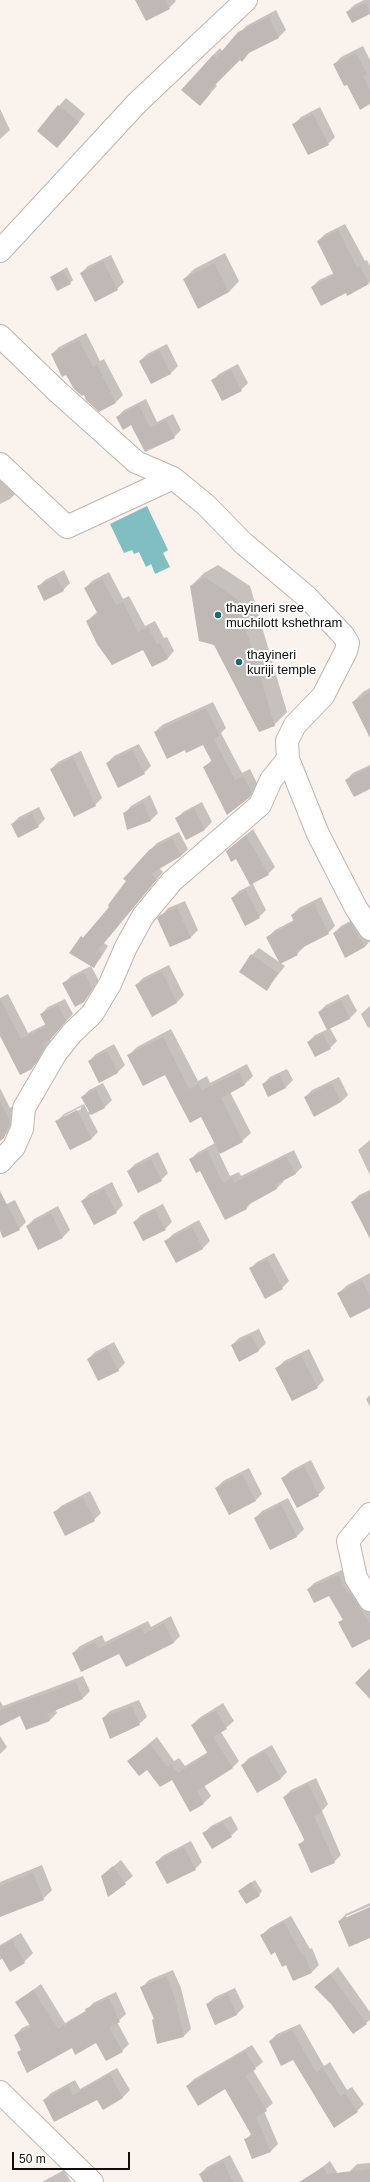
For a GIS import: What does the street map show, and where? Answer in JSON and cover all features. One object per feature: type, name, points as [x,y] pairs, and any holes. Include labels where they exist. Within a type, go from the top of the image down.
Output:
[{"type":"street","points":[[0,251],[138,102],[246,0]]},
{"type":"street","points":[[0,336],[136,462],[173,478],[206,505],[243,543],[307,597],[343,635],[348,643],[340,664],[323,696],[295,725],[287,741],[288,759],[318,834],[356,908],[370,929]]},
{"type":"street","points":[[0,464],[67,527],[173,478]]},
{"type":"street","points":[[0,1162],[14,1147],[22,1129],[24,1108],[56,1053],[72,1033],[92,1014],[110,984],[126,947],[143,916],[172,881],[260,805],[271,780],[288,759]]},
{"type":"street","points":[[370,1514],[348,1541],[356,1578],[370,1600]]},
{"type":"street","points":[[0,2092],[92,2182]]},
{"type":"water","points":[[147,506],[168,550],[163,553],[170,567],[155,574],[151,564],[146,567],[139,552],[134,554],[132,550],[124,553],[110,524]]},
{"type":"building","points":[[135,0],[165,0],[170,9],[146,21]]},
{"type":"building","points":[[366,2],[370,14],[352,23],[346,12]]},
{"type":"building","points":[[269,17],[279,38],[249,53],[242,62],[240,60],[209,91],[211,93],[200,106],[181,90],[213,55],[216,58],[238,32]]},
{"type":"building","points":[[356,53],[367,74],[363,76],[370,90],[370,104],[360,110],[347,85],[344,86],[333,64]]},
{"type":"building","points":[[58,105],[79,122],[57,148],[37,131]]},
{"type":"building","points":[[313,114],[329,145],[308,155],[292,124]]},
{"type":"building","points":[[338,230],[357,267],[360,266],[369,284],[347,296],[346,293],[321,306],[311,287],[334,275],[317,241]]},
{"type":"building","points":[[103,261],[118,290],[95,302],[80,273]]},
{"type":"building","points":[[214,263],[229,292],[198,309],[183,279]]},
{"type":"building","points":[[63,270],[71,284],[57,291],[50,277]]},
{"type":"building","points":[[79,340],[93,367],[97,365],[116,403],[99,412],[86,400],[84,395],[82,396],[74,389],[66,375],[62,377],[51,354]]},
{"type":"building","points":[[159,350],[171,374],[151,384],[139,361]]},
{"type":"building","points":[[231,370],[242,391],[222,401],[211,380]]},
{"type":"building","points":[[139,405],[150,428],[166,420],[175,438],[145,452],[131,425],[123,430],[116,417]]},
{"type":"building","points":[[56,577],[64,591],[44,601],[37,586]]},
{"type":"building","name":"thayineri kuriji temple","points":[[205,577],[237,599],[275,726],[259,732],[214,645],[199,641],[190,586]]},
{"type":"building","points":[[102,578],[116,605],[123,602],[138,632],[148,627],[157,644],[160,643],[168,659],[152,667],[143,650],[112,665],[97,644],[86,621],[98,614],[84,588]]},
{"type":"building","points":[[370,692],[370,738],[352,702]]},
{"type":"building","points":[[206,708],[220,736],[214,739],[235,780],[243,776],[252,793],[250,797],[227,815],[203,767],[212,762],[203,745],[186,753],[185,750],[167,759],[154,732]]},
{"type":"building","points":[[132,750],[145,774],[118,788],[106,763]]},
{"type":"building","points":[[73,757],[96,806],[74,817],[50,769]]},
{"type":"building","points":[[370,767],[370,789],[354,797],[345,780]]},
{"type":"building","points":[[143,802],[151,821],[127,830],[123,813]]},
{"type":"building","points":[[194,808],[205,830],[186,840],[175,818]]},
{"type":"building","points":[[32,813],[39,827],[18,838],[11,824]]},
{"type":"building","points":[[246,835],[269,875],[250,885],[236,859],[231,862],[226,851]]},
{"type":"building","points":[[172,838],[181,856],[151,874],[157,879],[98,950],[102,954],[94,968],[69,953],[81,936],[83,938],[109,907],[108,905],[126,881],[123,879],[149,850]]},
{"type":"building","points":[[246,890],[260,918],[245,926],[231,898]]},
{"type":"building","points":[[314,903],[329,934],[296,951],[298,955],[280,964],[266,937],[294,922],[291,915]]},
{"type":"building","points":[[177,907],[191,938],[170,947],[157,918]]},
{"type":"building","points":[[351,923],[365,947],[345,958],[333,933]]},
{"type":"building","points":[[251,954],[278,973],[267,991],[239,972]]},
{"type":"building","points":[[162,971],[177,1003],[152,1017],[135,985]]},
{"type":"building","points":[[84,972],[92,989],[84,1002],[75,1007],[62,983]]},
{"type":"building","points":[[0,998],[21,1039],[46,1026],[40,1014],[58,1005],[66,1021],[51,1039],[42,1044],[44,1048],[32,1069],[20,1075],[0,1036]]},
{"type":"building","points":[[341,1000],[350,1019],[327,1030],[318,1012]]},
{"type":"building","points":[[323,1034],[331,1049],[315,1057],[307,1042]]},
{"type":"building","points":[[163,1037],[189,1089],[199,1084],[202,1090],[239,1072],[245,1085],[221,1098],[243,1142],[220,1154],[201,1117],[190,1123],[165,1075],[143,1086],[127,1055]]},
{"type":"building","points":[[107,1051],[118,1073],[99,1083],[88,1061]]},
{"type":"building","points":[[279,1075],[286,1088],[268,1097],[262,1084]]},
{"type":"building","points":[[332,1083],[341,1102],[314,1117],[304,1097]]},
{"type":"building","points":[[96,1089],[105,1108],[91,1115],[81,1097]]},
{"type":"building","points":[[0,1101],[10,1121],[4,1138],[0,1141]]},
{"type":"building","points":[[77,1110],[92,1139],[70,1150],[55,1121]]},
{"type":"building","points":[[207,1150],[223,1183],[232,1178],[234,1183],[286,1156],[296,1174],[275,1185],[277,1189],[246,1206],[247,1209],[225,1220],[200,1171],[196,1173],[189,1159]]},
{"type":"building","points":[[151,1159],[162,1181],[138,1193],[127,1171]]},
{"type":"building","points":[[104,1189],[117,1213],[94,1225],[81,1201]]},
{"type":"building","points":[[0,1191],[20,1230],[3,1238],[0,1231]]},
{"type":"building","points":[[370,1192],[370,1239],[351,1202]]},
{"type":"building","points":[[155,1210],[166,1230],[143,1241],[133,1222]]},
{"type":"building","points":[[51,1213],[63,1238],[38,1250],[26,1226]]},
{"type":"building","points":[[192,1227],[203,1249],[176,1263],[164,1241]]},
{"type":"building","points":[[267,1259],[283,1289],[265,1299],[249,1268]]},
{"type":"building","points":[[362,1280],[370,1296],[370,1308],[350,1318],[337,1293]]},
{"type":"building","points":[[251,1335],[259,1351],[239,1362],[231,1345]]},
{"type":"building","points":[[107,1348],[119,1371],[98,1381],[87,1359]]},
{"type":"building","points":[[301,1355],[318,1388],[292,1401],[275,1368]]},
{"type":"building","points":[[304,1466],[319,1496],[297,1508],[281,1478]]},
{"type":"building","points":[[242,1474],[256,1501],[229,1515],[215,1488]]},
{"type":"building","points":[[83,1497],[95,1521],[65,1536],[53,1512]]},
{"type":"building","points":[[281,1504],[297,1537],[270,1550],[254,1518]]},
{"type":"building","points":[[338,1575],[347,1593],[350,1592],[370,1624],[370,1639],[352,1648],[338,1622],[343,1620],[329,1596],[314,1603],[307,1589]]},
{"type":"building","points":[[164,1623],[174,1643],[126,1667],[119,1654],[81,1672],[72,1653],[95,1642],[98,1649],[141,1627],[144,1634]]},
{"type":"building","points":[[370,1668],[370,1699],[355,1683]]},
{"type":"building","points":[[76,1682],[83,1699],[47,1714],[50,1721],[26,1730],[20,1716],[0,1726],[0,1710]]},
{"type":"building","points":[[132,1706],[140,1725],[110,1739],[102,1718]]},
{"type":"building","points":[[216,1710],[227,1729],[213,1737],[233,1768],[197,1791],[204,1804],[190,1812],[172,1780],[160,1787],[147,1770],[139,1776],[127,1761],[150,1744],[167,1767],[171,1764],[178,1773],[208,1754],[191,1725]]},
{"type":"building","points":[[265,1751],[281,1779],[257,1793],[241,1765]]},
{"type":"building","points":[[308,1784],[322,1812],[314,1816],[335,1863],[311,1873],[298,1844],[305,1841],[283,1797]]},
{"type":"building","points":[[223,1822],[232,1837],[212,1849],[202,1833]]},
{"type":"building","points":[[184,1847],[196,1870],[167,1884],[155,1862]]},
{"type":"building","points":[[113,1866],[126,1884],[108,1897],[101,1876]]},
{"type":"building","points":[[33,1873],[44,1900],[0,1917],[0,1886]]},
{"type":"building","points":[[251,1882],[260,1896],[246,1904],[238,1891]]},
{"type":"building","points":[[370,1907],[370,1938],[349,1947],[338,1921]]},
{"type":"building","points":[[284,1922],[302,1955],[304,1954],[312,1973],[293,1981],[286,1965],[282,1967],[275,1952],[271,1955],[260,1935]]},
{"type":"building","points":[[12,1940],[25,1963],[10,1972],[0,1955],[0,1947]]},
{"type":"building","points":[[330,1974],[367,2024],[353,2034],[331,2004],[314,1987]]},
{"type":"building","points":[[166,1976],[174,1995],[184,2037],[157,2044],[152,2020],[154,2019],[140,1987]]},
{"type":"building","points":[[33,1990],[58,2029],[86,2012],[85,2009],[109,1998],[120,2022],[109,2027],[123,2052],[106,2061],[96,2043],[75,2055],[72,2048],[27,2073],[17,2052],[21,2050],[14,2035],[31,2027],[15,2002]]},
{"type":"building","points":[[228,1994],[237,2015],[215,2025],[206,2004]]},
{"type":"building","points":[[292,2030],[316,2072],[323,2068],[340,2096],[345,2093],[358,2112],[334,2128],[293,2060],[281,2066],[269,2041]]},
{"type":"building","points":[[245,2051],[256,2069],[246,2076],[267,2111],[256,2117],[271,2152],[252,2159],[244,2139],[252,2136],[225,2089],[198,2106],[186,2086]]},
{"type":"building","points":[[110,2074],[123,2098],[103,2110],[97,2100],[54,2122],[43,2100],[68,2086],[73,2095]]},
{"type":"building","points":[[223,2161],[233,2182],[203,2182],[199,2174]]},
{"type":"building","points":[[323,2167],[327,2174],[370,2169],[370,2182],[299,2182]]},
{"type":"place","name":"thayineri sree muchilott kshethram","points":[[218,615]]},
{"type":"place","name":"thayineri kuriji temple","points":[[239,662]]}]
